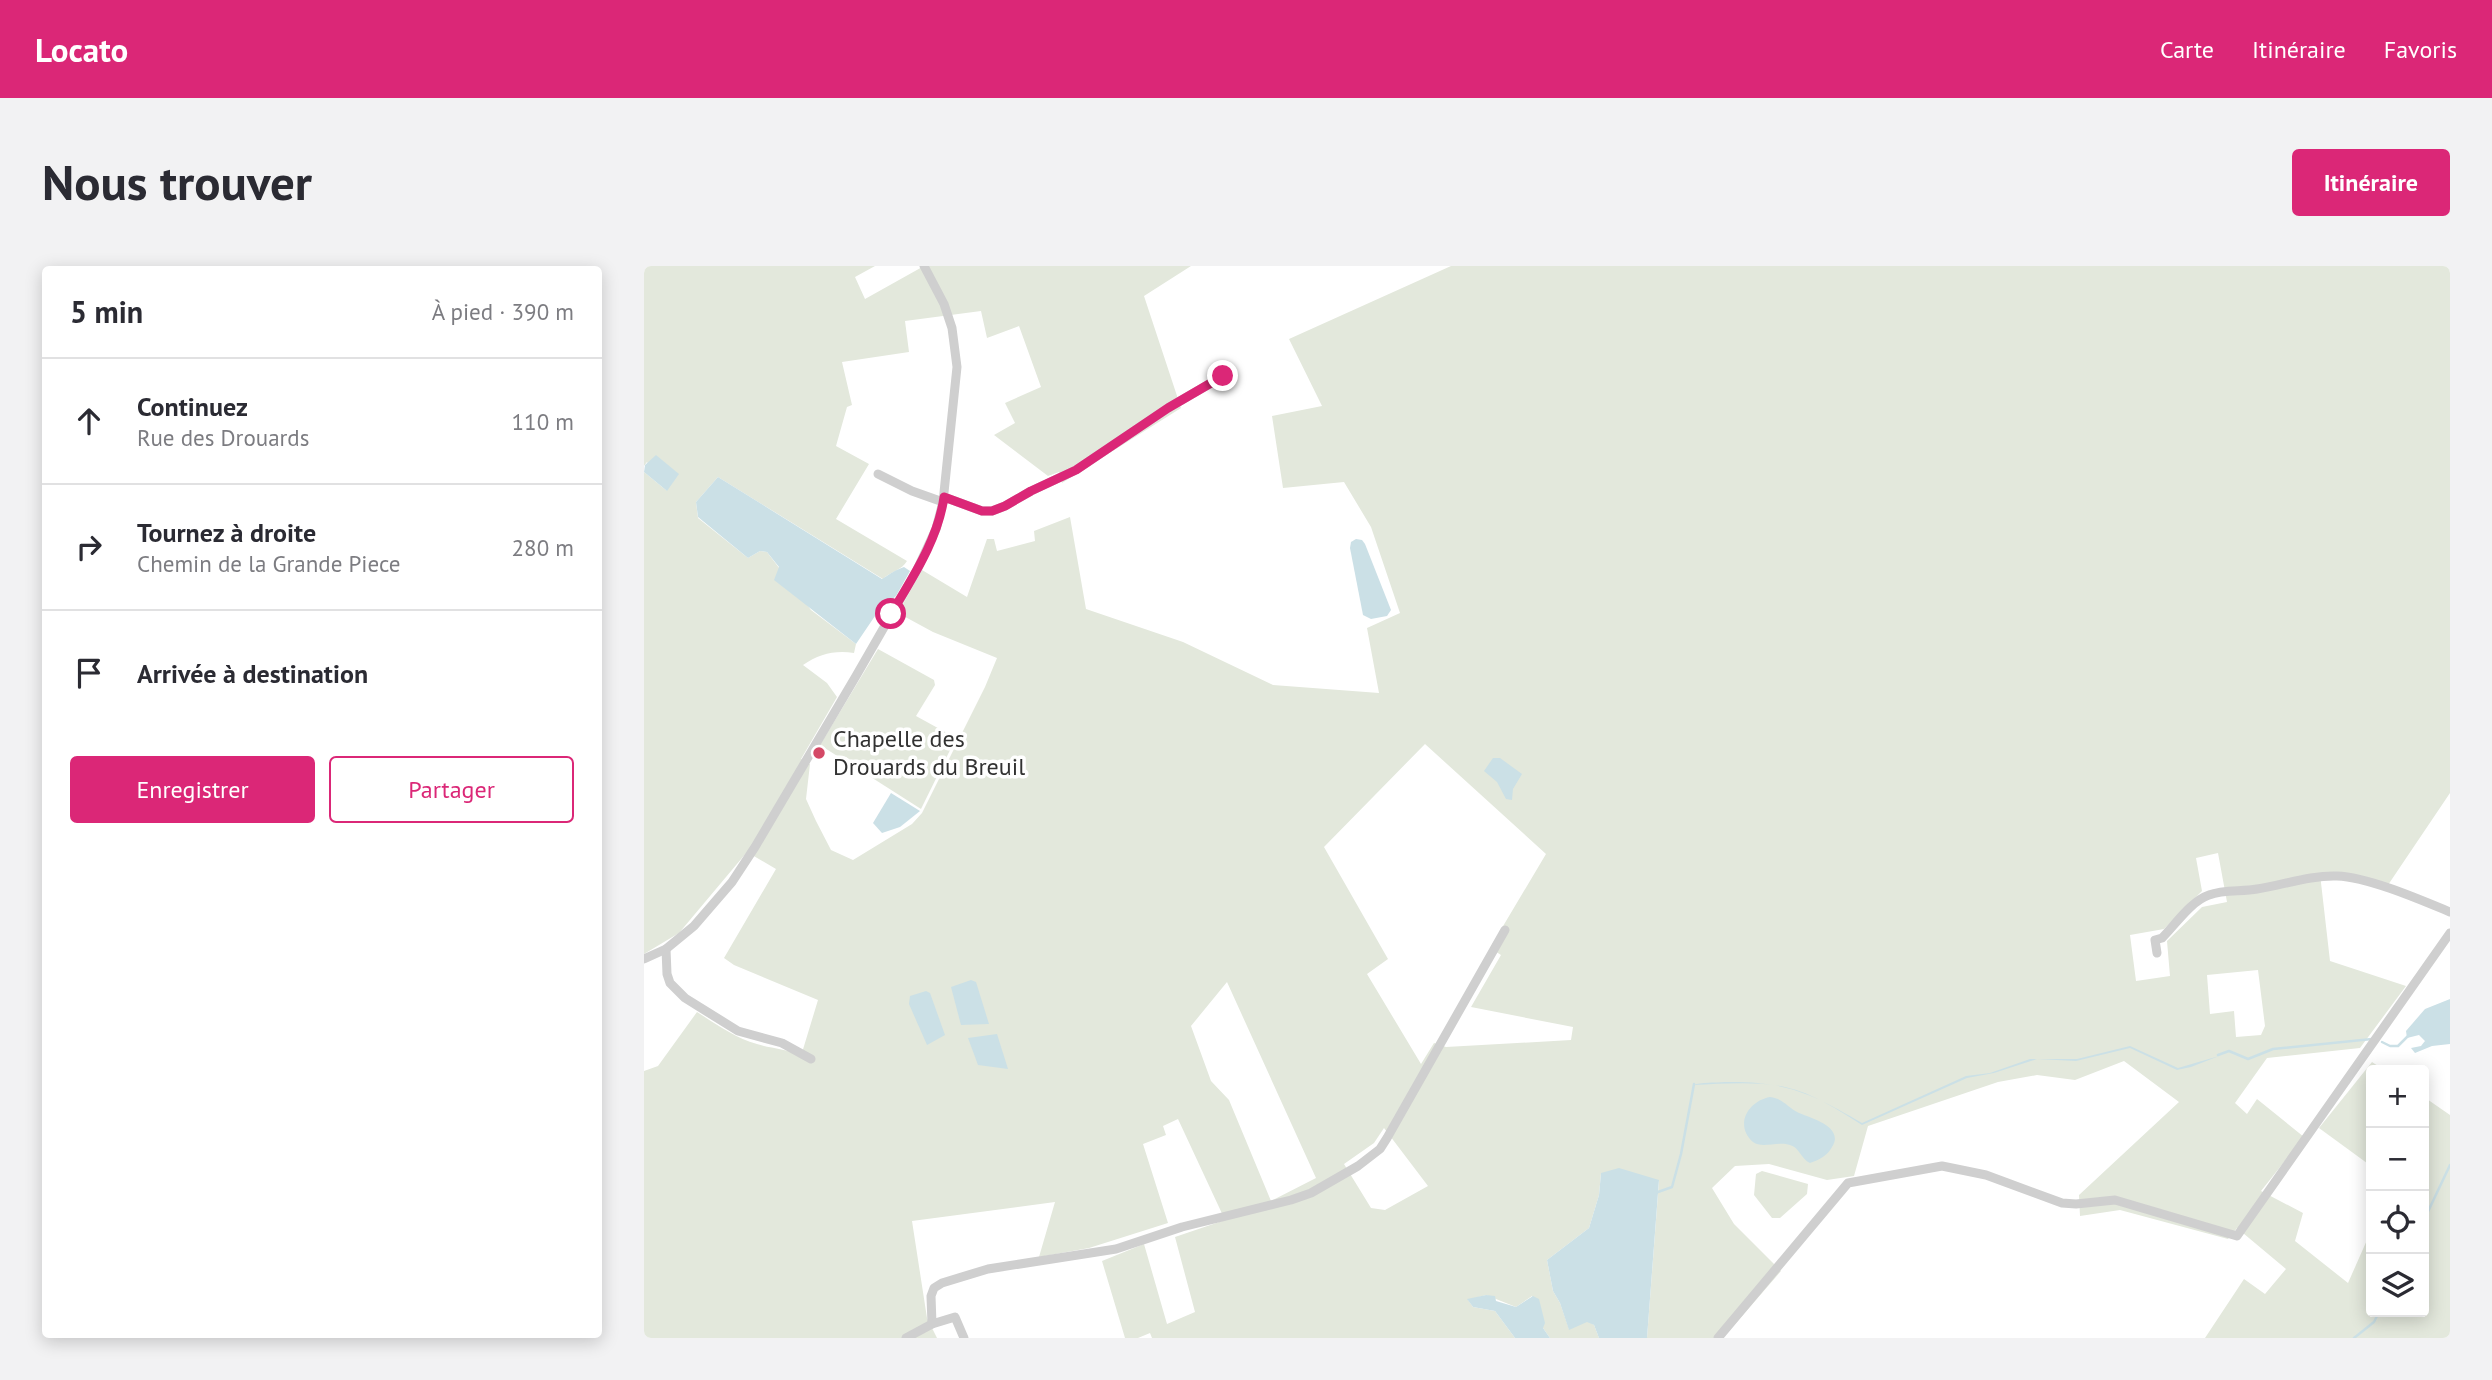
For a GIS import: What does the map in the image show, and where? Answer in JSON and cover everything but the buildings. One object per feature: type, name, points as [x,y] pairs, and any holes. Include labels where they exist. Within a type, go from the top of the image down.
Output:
[{"type":"street","points":[[644,959],[666,949],[694,926],[721,897],[755,847],[917,570],[936,529],[944,500],[957,366],[952,328],[944,304],[924,266]]},
{"type":"street","points":[[878,474],[912,491],[982,511],[992,511],[1076,470],[1168,408],[1223,376]]},
{"type":"street","points":[[2157,953],[2155,940],[2162,939],[2196,903],[2208,895],[2316,878],[2351,878],[2408,895],[2450,912]]},
{"type":"street","points":[[932,1324],[931,1296],[934,1288],[942,1283],[988,1269],[1116,1249],[1182,1227],[1291,1200],[1311,1193],[1370,1158],[1387,1138],[1505,930]]},
{"type":"street","points":[[1718,1338],[1848,1183],[1942,1166],[1986,1175],[2062,1203],[2115,1200],[2237,1236],[2450,933]]},
{"type":"street","points":[[666,949],[670,983],[685,998],[738,1031],[782,1043],[811,1059]]},
{"type":"street","points":[[906,1338],[932,1324],[955,1317],[964,1338]]},
{"type":"shaded area","points":[[644,266],[875,266],[855,277],[865,299],[924,266],[1191,266],[1144,296],[1181,408],[1062,483],[1059,472],[1048,476],[994,435],[1015,423],[1005,403],[1041,387],[1019,326],[987,338],[981,311],[905,321],[909,352],[842,362],[852,405],[847,407],[836,446],[869,464],[836,519],[907,561],[883,579],[718,477],[696,502],[698,518],[748,558],[760,551],[767,552],[811,610],[856,644],[854,653],[827,654],[803,665],[827,683],[837,697],[801,759],[810,764],[806,799],[816,821],[831,850],[853,860],[912,824],[922,813],[985,687],[997,658],[933,632],[898,613],[922,570],[967,597],[987,539],[994,539],[997,551],[1035,541],[1034,531],[1070,517],[1086,609],[1183,642],[1273,685],[1379,693],[1367,628],[1400,613],[1371,527],[1344,482],[1283,488],[1272,416],[1322,406],[1289,339],[1451,266],[2450,266],[2450,793],[2388,885],[2320,874],[2330,961],[2406,986],[2360,1048],[2267,1058],[2235,1103],[2247,1114],[2257,1099],[2304,1137],[2261,1191],[2303,1213],[2295,1241],[2348,1283],[2366,1242],[2366,1317],[2429,1317],[2429,1100],[2450,1115],[2450,1338],[2205,1338],[2244,1279],[2265,1294],[2286,1269],[2237,1228],[2228,1239],[2120,1210],[2080,1216],[2079,1195],[2179,1102],[2124,1061],[2075,1080],[2037,1075],[1998,1082],[1868,1126],[1854,1176],[1827,1180],[1769,1164],[1735,1166],[1712,1188],[1734,1224],[1781,1271],[1723,1338],[1647,1338],[1659,1181],[1601,1173],[1599,1195],[1589,1228],[1547,1260],[1553,1291],[1569,1329],[1587,1321],[1594,1325],[1599,1338],[1550,1338],[1543,1328],[1532,1296],[1516,1307],[1486,1295],[1468,1300],[1473,1307],[1495,1311],[1515,1338],[1152,1338],[1150,1333],[1138,1338],[1125,1338],[1102,1261],[1144,1244],[1167,1324],[1195,1312],[1175,1237],[1225,1220],[1178,1119],[1163,1126],[1166,1135],[1143,1144],[1168,1223],[1089,1248],[1039,1257],[1055,1202],[912,1221],[927,1318],[937,1338],[644,1338],[644,1071],[658,1066],[697,1012],[741,1038],[801,1056],[818,1000],[734,965],[724,958],[776,869],[747,852],[679,933],[644,954],[644,472],[667,491],[647,462],[644,466]],"holes":[[[1425,744],[1546,854],[1490,948],[1501,955],[1471,1007],[1573,1027],[1571,1040],[1446,1047],[1434,1043],[1421,1064],[1367,974],[1388,959],[1324,847]],[[2218,853],[2227,902],[2202,907],[2167,941],[2170,976],[2136,981],[2130,935],[2164,929],[2202,891],[2196,858]],[[2258,970],[2265,1026],[2261,1035],[2236,1037],[2234,1011],[2210,1014],[2207,975]],[[1227,982],[1316,1178],[1271,1201],[1229,1100],[1211,1081],[1191,1026]],[[1384,1128],[1428,1186],[1385,1210],[1371,1208],[1344,1164],[1374,1143]]]},
{"type":"shaded area","points":[[656,455],[679,474],[667,491],[644,472],[645,465]]},
{"type":"shaded area","points":[[718,477],[882,579],[904,567],[910,571],[896,596],[877,613],[856,644],[774,580],[779,567],[767,552],[760,551],[748,558],[698,517],[696,502]]},
{"type":"shaded area","points":[[1356,539],[1365,544],[1391,610],[1387,616],[1371,619],[1363,615],[1350,548],[1351,542]]},
{"type":"shaded area","points":[[878,649],[934,680],[935,685],[916,716],[956,738],[921,809],[852,765],[852,761],[846,757],[842,759],[820,745]]},
{"type":"shaded area","points":[[1493,758],[1500,758],[1522,774],[1513,789],[1512,800],[1506,799],[1497,782],[1484,771]]},
{"type":"shaded area","points":[[891,793],[920,811],[900,827],[882,833],[873,823]]},
{"type":"shaded area","points":[[971,980],[976,982],[989,1024],[961,1025],[951,987]]},
{"type":"shaded area","points":[[926,991],[930,993],[945,1035],[927,1045],[909,1004],[910,996]]},
{"type":"shaded area","points":[[2450,999],[2450,1044],[2432,1046],[2415,1053],[2411,1048],[2421,1046],[2425,1041],[2419,1035],[2407,1038],[2406,1031],[2425,1009]]},
{"type":"shaded area","points":[[997,1034],[1008,1069],[978,1065],[968,1038]]},
{"type":"shaded area","points":[[2130,1046],[2178,1068],[2219,1056],[2177,1070],[2130,1048],[2076,1061],[2037,1059],[2077,1059]]},
{"type":"shaded area","points":[[2037,1059],[1994,1073],[1967,1078],[1862,1125],[1825,1103],[1862,1123],[1966,1076],[1990,1073]]},
{"type":"shaded area","points":[[2366,1069],[2366,1162],[2319,1128]]},
{"type":"shaded area","points":[[1746,1082],[1771,1085],[1739,1083],[1693,1085]]},
{"type":"shaded area","points":[[1770,1097],[1779,1099],[1795,1111],[1825,1124],[1834,1134],[1835,1140],[1828,1153],[1810,1163],[1790,1145],[1761,1145],[1753,1142],[1745,1128],[1746,1115],[1755,1103]]},
{"type":"shaded area","points":[[1619,1168],[1659,1180],[1647,1338],[1599,1338],[1594,1325],[1587,1322],[1569,1330],[1553,1291],[1547,1260],[1589,1228],[1599,1195],[1601,1173]]},
{"type":"shaded area","points":[[1762,1171],[1808,1184],[1807,1194],[1780,1218],[1772,1218],[1754,1195],[1756,1174]]},
{"type":"shaded area","points":[[1495,1296],[1496,1301],[1516,1307],[1533,1296],[1539,1299],[1545,1323],[1543,1328],[1550,1338],[1515,1338],[1495,1311],[1473,1307],[1467,1299]]},
{"type":"waterway","points":[[2382,1042],[2398,1046],[2408,1036]]},
{"type":"waterway","points":[[2218,1055],[2229,1051],[2248,1059],[2273,1049],[2372,1039]]},
{"type":"waterway","points":[[1658,1192],[1672,1187],[1694,1084]]},
{"type":"waterway","points":[[2429,1209],[2450,1165]]},
{"type":"waterway","points":[[2354,1338],[2376,1317]]},
{"type":"place","name":"Chapelle des Drouards du Breuil","points":[[819,753]]},
{"type":"route","points":[[891,614],[917,570],[936,529],[944,497],[982,511],[992,511],[1005,506],[1076,470],[1168,408],[1223,376]]}]
